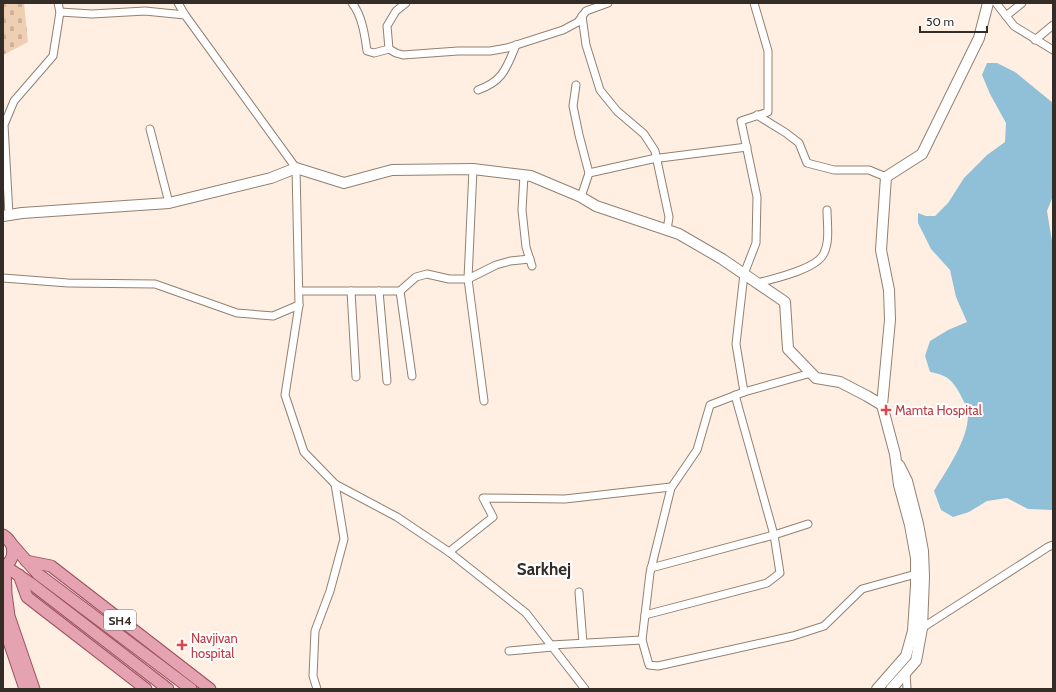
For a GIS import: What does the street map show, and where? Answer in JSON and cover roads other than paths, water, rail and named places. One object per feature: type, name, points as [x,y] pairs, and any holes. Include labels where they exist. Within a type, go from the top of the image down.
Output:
[{"type":"main road","points":[[6,538],[38,574],[191,689]]},
{"type":"main road","points":[[6,538],[13,552],[9,562],[4,567],[9,616],[34,689]]},
{"type":"main road","name":"SH4","points":[[26,560],[51,566],[210,689]]},
{"type":"main road","points":[[4,567],[33,585],[168,689]]},
{"type":"main road","points":[[19,575],[27,597],[146,689]]},
{"type":"main road","points":[[3,624],[25,689]]},
{"type":"street","points":[[58,3],[60,12],[53,56],[14,101],[4,122],[6,215],[168,203],[271,178],[296,168],[344,183],[392,170],[473,169],[531,176],[581,197],[596,206],[678,234],[744,274],[785,302],[788,348],[816,378],[840,382],[882,405]]},
{"type":"street","points":[[178,3],[185,15],[296,168],[299,305],[285,394],[304,452],[335,484],[397,517],[449,552],[526,613],[585,689]]},
{"type":"street","points":[[352,3],[356,7],[365,34],[367,51],[374,52],[389,49],[403,55],[458,50],[490,51],[516,45],[563,30],[578,22],[584,13],[608,3]]},
{"type":"street","points":[[389,49],[387,26],[396,11],[406,3]]},
{"type":"street","points":[[584,3],[586,45],[600,90],[617,111],[644,134],[655,151],[669,217],[667,230]]},
{"type":"street","points":[[744,392],[736,344],[744,274],[756,243],[757,197],[741,121],[768,112],[768,51],[754,3]]},
{"type":"street","points":[[886,177],[922,154],[979,38],[988,3]]},
{"type":"street","points":[[996,3],[1014,26],[1053,50]]},
{"type":"street","points":[[1006,16],[1022,3]]},
{"type":"street","points":[[60,12],[92,14],[145,11],[185,15]]},
{"type":"street","points":[[1035,40],[1053,25]]},
{"type":"street","points":[[478,90],[495,82],[502,74],[516,45]]},
{"type":"street","points":[[576,85],[573,106],[589,173],[581,197]]},
{"type":"street","points":[[757,115],[786,133],[798,143],[807,163],[834,170],[869,170],[886,177]]},
{"type":"street","points":[[150,129],[168,203]]},
{"type":"street","points":[[589,173],[657,159],[747,147]]},
{"type":"street","points":[[473,169],[468,278],[484,401]]},
{"type":"street","points":[[299,290],[400,291],[416,277],[428,274],[449,279],[468,278],[496,265],[510,261],[531,263],[526,248],[522,210],[524,175]]},
{"type":"street","points":[[876,689],[906,656],[913,631],[916,574],[916,558],[910,525],[899,485],[895,454],[882,405],[890,320],[889,290],[881,250],[886,177]]},
{"type":"street","points":[[757,283],[802,270],[816,262],[824,254],[827,242],[827,210]]},
{"type":"street","points":[[3,278],[68,283],[155,284],[237,313],[273,316],[299,305]]},
{"type":"street","points":[[351,291],[356,377]]},
{"type":"street","points":[[379,291],[387,381]]},
{"type":"street","points":[[400,291],[412,376]]},
{"type":"street","points":[[811,373],[744,392],[710,405],[697,450],[671,487],[651,568],[642,640],[649,665],[658,666],[793,636],[824,626],[862,589],[916,574]]},
{"type":"street","points":[[645,615],[767,583],[780,573],[774,535],[735,395]]},
{"type":"street","points":[[891,689],[916,661],[922,628],[924,577],[923,551],[918,524],[907,481],[895,454]]},
{"type":"street","points":[[317,689],[314,676],[315,631],[330,590],[344,539],[335,484]]},
{"type":"street","points":[[449,552],[493,517],[482,498],[566,499],[671,487]]},
{"type":"street","points":[[651,568],[774,535],[808,524]]},
{"type":"street","points":[[922,628],[1053,545]]},
{"type":"street","points":[[579,592],[583,643]]},
{"type":"street","points":[[509,651],[583,643],[642,640]]},
{"type":"street","points":[[906,672],[908,689]]},
{"type":"water","points":[[987,63],[997,63],[1015,72],[1053,103],[1053,196],[1047,211],[1053,247],[1053,510],[1028,509],[1007,498],[987,501],[969,512],[953,517],[941,510],[934,491],[951,464],[961,443],[965,433],[968,411],[960,394],[951,381],[944,376],[930,372],[925,356],[930,341],[948,330],[967,322],[956,297],[950,270],[931,249],[918,223],[918,213],[926,216],[935,216],[948,203],[964,178],[987,155],[1005,142],[1006,123],[990,94],[982,75]]},
{"type":"place","name":"Mamta Hospital","points":[[886,410]]},
{"type":"place","name":"Navjivan hospital","points":[[182,645]]},
{"type":"district","name":"Sarkhej","points":[[544,569]]}]
